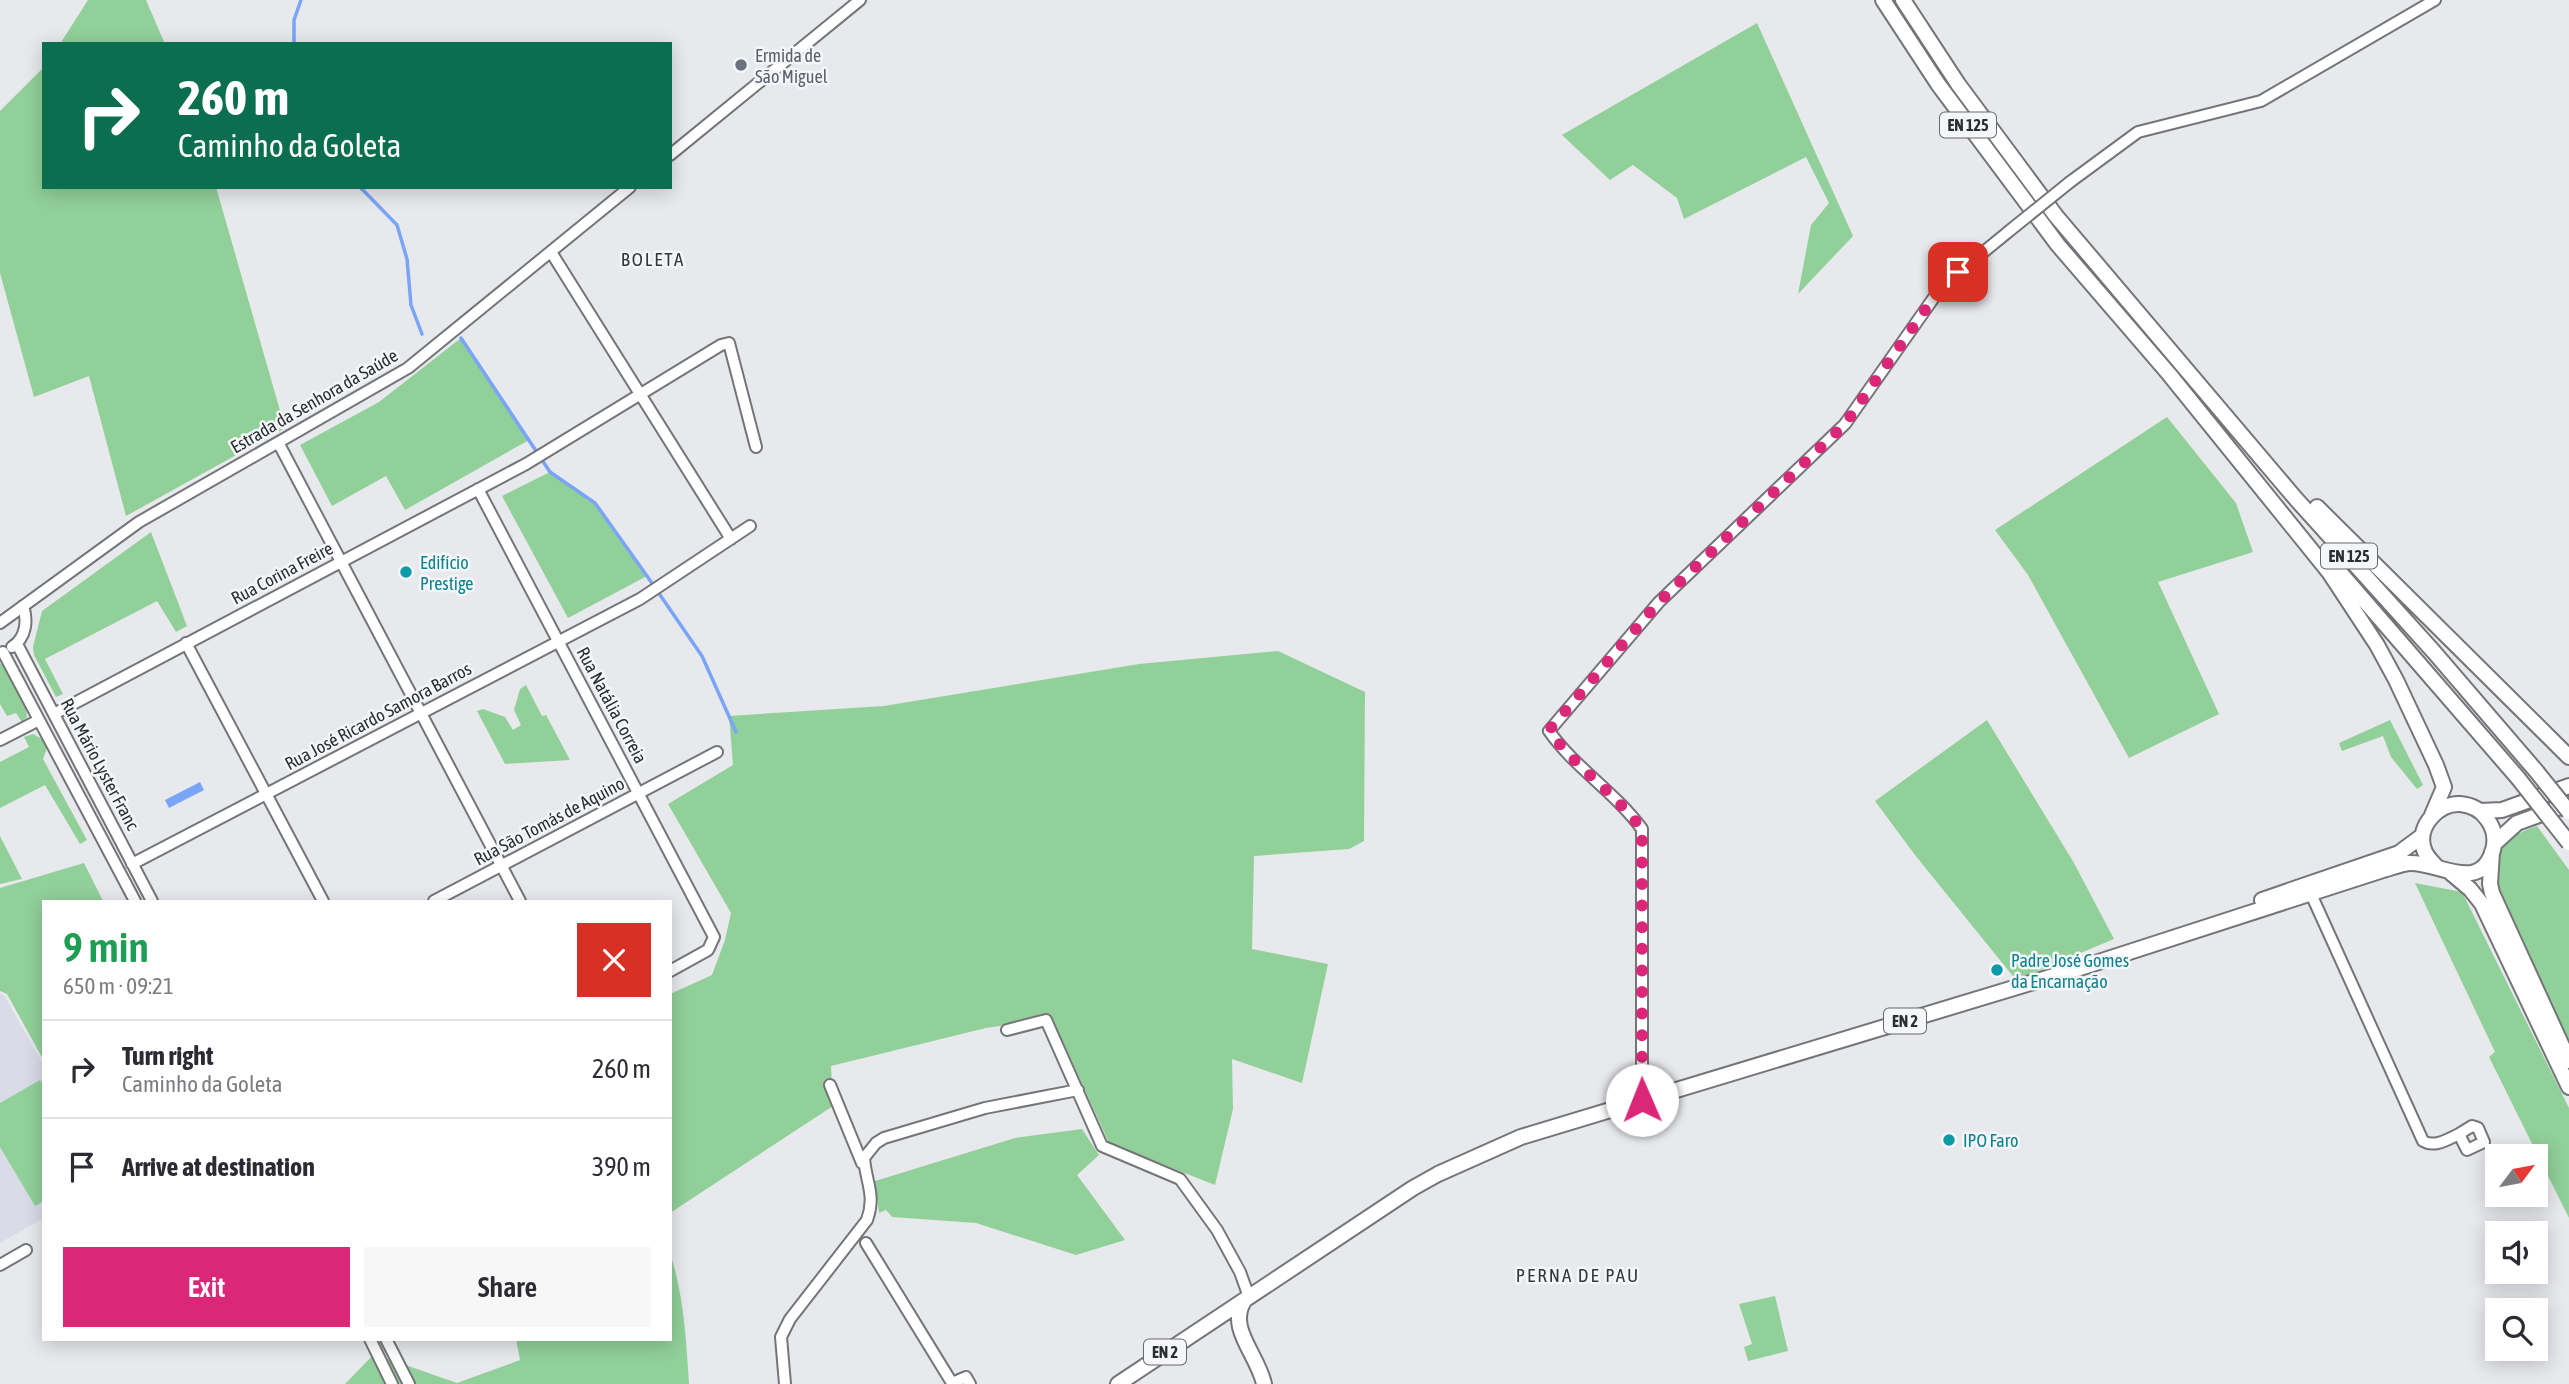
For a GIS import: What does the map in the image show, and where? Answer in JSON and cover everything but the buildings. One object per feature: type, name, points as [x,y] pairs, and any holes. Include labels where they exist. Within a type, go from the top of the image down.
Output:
[{"type":"main road","name":"EN 125","points":[[1884,0],[1938,85],[2050,235],[2214,430],[2368,603],[2518,778],[2569,843]]},
{"type":"main road","name":"EN 125","points":[[1903,0],[2014,161],[2160,340],[2296,499],[2426,642],[2569,811]]},
{"type":"main road","points":[[2160,340],[2337,529],[2569,757]]},
{"type":"main road","points":[[2214,430],[2329,572],[2377,645],[2396,680],[2444,787],[2424,831],[2425,851],[2445,871],[2470,889],[2483,904],[2569,1087]]},
{"type":"main road","name":"EN 2","points":[[2141,948],[2236,909],[2399,853],[2424,831],[2432,816],[2449,805],[2470,806],[2480,811],[2502,810],[2569,786]]},
{"type":"main road","name":"EN 2","points":[[1118,1384],[1437,1174],[1521,1137],[2410,863],[2445,871],[2470,873],[2479,869],[2493,847],[2517,823],[2569,804]]},
{"type":"main road","points":[[2480,811],[2492,827],[2492,893],[2569,1061]]},
{"type":"main road","points":[[1247,1299],[1237,1314],[1239,1329],[1261,1369],[1264,1384]]},
{"type":"main road","points":[[1213,1321],[1231,1324],[1239,1329]]},
{"type":"street","points":[[672,153],[860,0]]},
{"type":"street","points":[[1642,1100],[1642,830],[1626,807],[1561,748],[1549,730],[1659,602],[1845,424],[1942,286],[2070,181],[2138,132],[2262,101],[2435,0]]},
{"type":"street","name":"Estrada da Senhora da Saúde","points":[[0,623],[139,522],[408,368],[628,189]]},
{"type":"street","points":[[551,252],[731,539]]},
{"type":"street","name":"Rua Corina Freire","points":[[54,714],[530,462],[721,345],[729,343],[756,447]]},
{"type":"street","points":[[279,444],[519,900]]},
{"type":"street","name":"Rua Natália Correia","points":[[478,489],[714,937],[708,950],[672,970]]},
{"type":"street","name":"Rua José Ricardo Samora Barros","points":[[132,864],[644,596],[750,526]]},
{"type":"street","points":[[2,652],[17,644],[26,625],[23,606]]},
{"type":"street","points":[[186,643],[322,900]]},
{"type":"street","name":"Rua Mário Lyster Franc","points":[[17,644],[151,900]]},
{"type":"street","name":"Rua Mário Lyster Franc","points":[[2,652],[134,900]]},
{"type":"street","points":[[0,740],[39,720]]},
{"type":"street","name":"Rua São Tomás de Aquino","points":[[436,900],[717,752]]},
{"type":"street","points":[[2311,894],[2423,1141],[2436,1144],[2459,1133]]},
{"type":"street","points":[[1007,1030],[1045,1020],[1102,1146],[1180,1179],[1197,1199],[1240,1272],[1247,1299]]},
{"type":"street","points":[[785,1384],[781,1337],[790,1318],[867,1220],[872,1208],[872,1192],[865,1170],[830,1085]]},
{"type":"street","points":[[865,1170],[864,1158],[869,1150],[884,1138],[985,1108],[1078,1090]]},
{"type":"street","points":[[866,1243],[952,1383],[966,1377],[970,1384]]},
{"type":"street","points":[[0,1265],[26,1250]]},
{"type":"street","points":[[371,1341],[392,1384]]},
{"type":"street","points":[[387,1341],[409,1384]]},
{"type":"street","points":[[1261,1369],[1272,1384]]},
{"type":"shaded area","points":[[0,994],[4,995],[42,1062],[42,1219],[0,1243]]},
{"type":"green space","points":[[88,0],[146,0],[164,42],[61,42]]},
{"type":"green space","points":[[1757,23],[1853,236],[1798,294],[1811,225],[1829,203],[1806,157],[1684,219],[1677,198],[1633,165],[1610,180],[1562,135]]},
{"type":"green space","points":[[42,69],[42,189],[217,189],[285,428],[126,516],[89,376],[34,397],[0,273],[0,111]]},
{"type":"green space","points":[[461,338],[529,440],[405,510],[386,476],[332,506],[300,445],[379,402]]},
{"type":"green space","points":[[2167,417],[2236,503],[2253,552],[2158,582],[2219,714],[2129,758],[2028,575],[1995,530]]},
{"type":"green space","points":[[550,472],[595,503],[647,576],[568,618],[502,496]]},
{"type":"green space","points":[[151,532],[187,626],[176,632],[157,601],[45,659],[63,694],[56,697],[34,655],[33,647],[42,611]]},
{"type":"green space","points":[[1278,651],[1365,692],[1364,841],[1349,849],[1254,856],[1252,949],[1328,964],[1302,1083],[1232,1059],[1233,1109],[1215,1185],[1109,1143],[1052,1018],[986,1028],[831,1066],[833,1106],[672,1212],[672,993],[712,975],[725,940],[731,913],[668,804],[733,765],[729,716],[884,706],[1139,664]]},
{"type":"green space","points":[[0,663],[22,696],[27,717],[22,722],[16,713],[7,716],[0,704]]},
{"type":"green space","points":[[526,685],[570,760],[505,764],[477,711],[483,709],[505,717],[513,730],[521,725],[514,710],[520,689]]},
{"type":"green space","points":[[1987,720],[2074,863],[2114,939],[2016,980],[1875,801]]},
{"type":"green space","points":[[2390,720],[2423,785],[2417,789],[2391,757],[2383,736],[2342,751],[2339,743]]},
{"type":"green space","points":[[33,734],[44,740],[47,748],[43,759],[87,840],[80,844],[45,785],[0,808],[0,762],[29,747],[24,737]]},
{"type":"green space","points":[[2537,826],[2569,870],[2569,1049],[2501,896],[2498,882],[2498,860],[2506,843]]},
{"type":"green space","points":[[0,836],[22,879],[0,884]]},
{"type":"green space","points":[[84,863],[102,900],[42,900],[42,1057],[7,994],[0,991],[0,888]]},
{"type":"green space","points":[[2415,883],[2462,892],[2569,1108],[2569,1218],[2548,1176],[2548,1144],[2532,1144],[2489,1057],[2495,1052]]},
{"type":"green space","points":[[40,1080],[42,1083],[42,1202],[35,1206],[0,1147],[0,1103]]},
{"type":"green space","points":[[1082,1129],[1099,1155],[1077,1175],[1125,1240],[1076,1255],[976,1223],[892,1217],[886,1210],[879,1213],[875,1181],[1015,1138]]},
{"type":"green space","points":[[672,1259],[681,1301],[689,1384],[345,1384],[374,1354],[457,1383],[520,1360],[516,1341],[672,1341]]},
{"type":"green space","points":[[1775,1296],[1788,1351],[1748,1361],[1744,1347],[1752,1344],[1739,1304]]},
{"type":"water","points":[[200,782],[204,790],[169,808],[165,800]]},
{"type":"waterway","points":[[294,42],[294,20],[301,0]]},
{"type":"waterway","points":[[362,189],[397,225],[407,259],[411,305],[422,334]]},
{"type":"waterway","points":[[461,338],[550,472],[595,503],[647,576],[702,656],[736,732]]},
{"type":"place","name":"Ermida de São Miguel","points":[[741,65]]},
{"type":"place","name":"Edifício Prestige","points":[[406,572]]},
{"type":"place","name":"Padre José Gomes da Encarnação","points":[[1997,970]]},
{"type":"place","name":"IPO Faro","points":[[1949,1140]]},
{"type":"district","name":"BOLETA","points":[[653,259]]},
{"type":"district","name":"PERNA DE PAU","points":[[1578,1275]]},
{"type":"route","points":[[1642,1100],[1642,830],[1626,807],[1561,748],[1549,730],[1659,602],[1845,424],[1942,286],[1958,272]]}]
